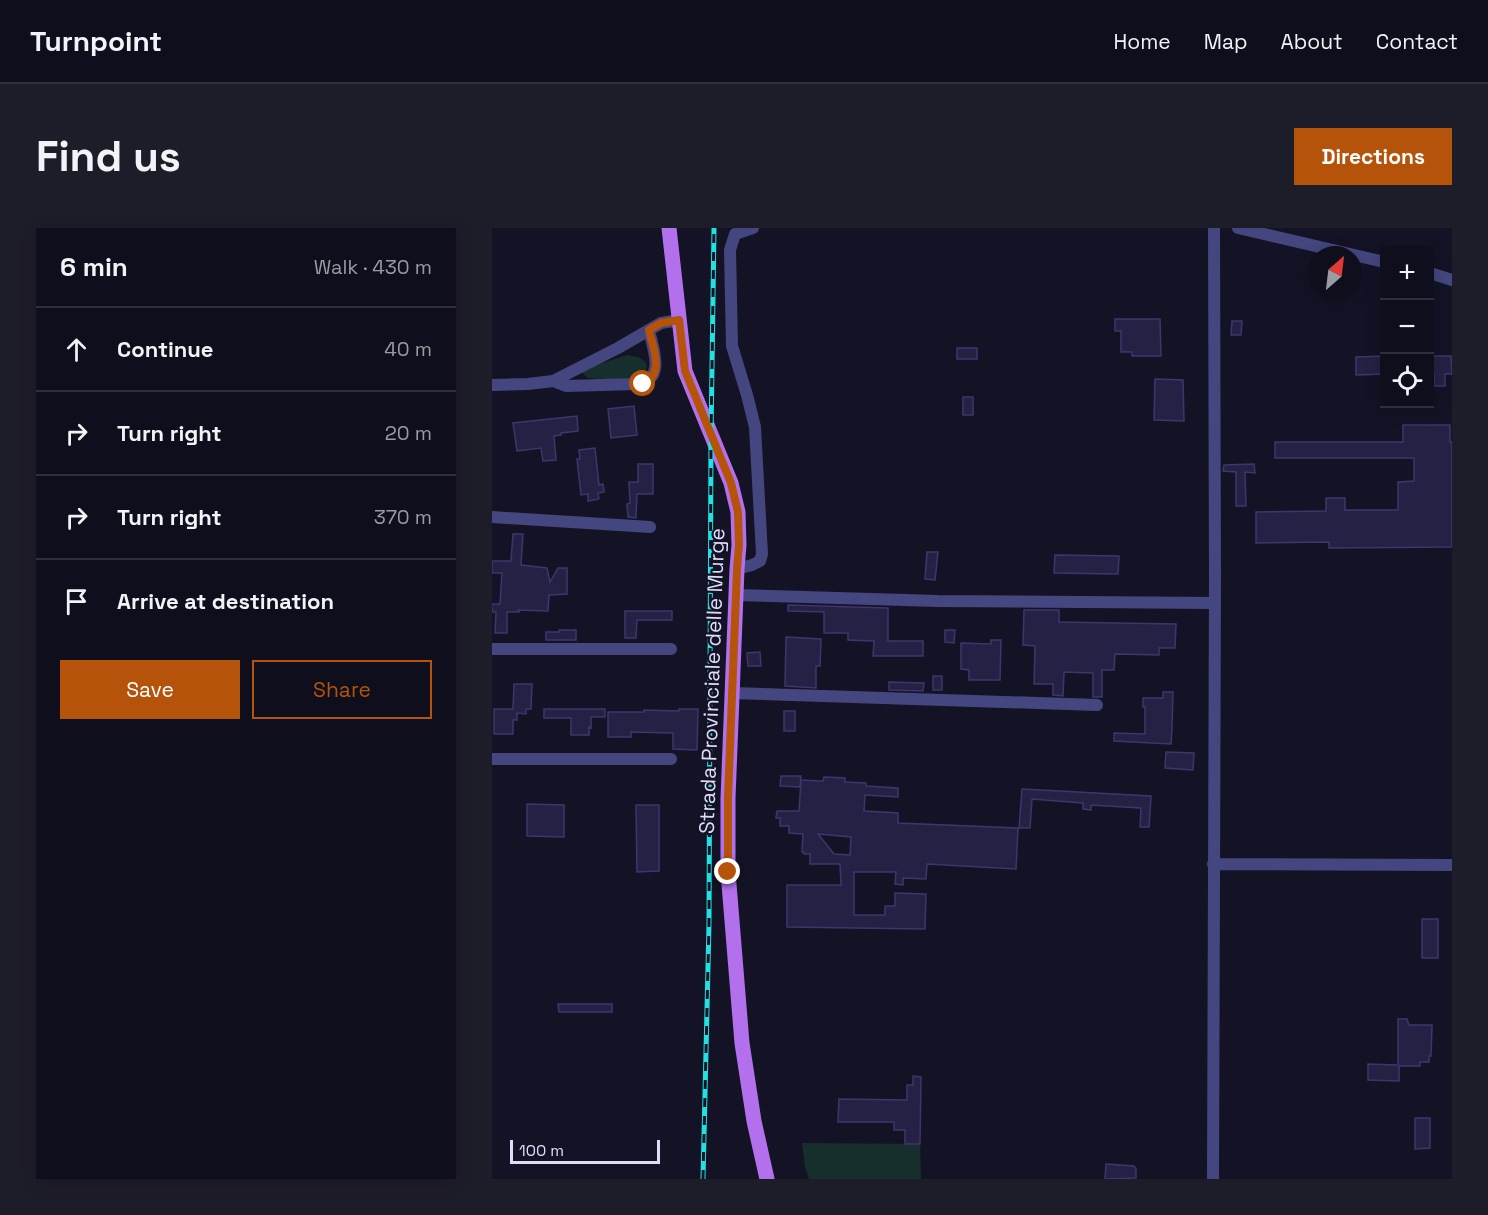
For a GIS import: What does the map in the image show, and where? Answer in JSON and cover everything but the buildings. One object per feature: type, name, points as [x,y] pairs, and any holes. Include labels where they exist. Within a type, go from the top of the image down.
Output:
[{"type":"main road","name":"Strada Provinciale delle Murge","points":[[669,228],[685,371],[731,483],[738,512],[739,545],[728,798],[728,872],[742,1043],[754,1121],[767,1179]]},
{"type":"street","points":[[737,569],[752,566],[760,561],[762,555],[755,427],[732,346],[730,250],[735,234],[753,228]]},
{"type":"street","points":[[1213,1179],[1214,228]]},
{"type":"street","points":[[1238,228],[1380,261]]},
{"type":"street","points":[[1434,274],[1452,280]]},
{"type":"street","points":[[492,385],[553,381],[661,323],[679,320]]},
{"type":"street","points":[[553,381],[566,386],[647,382],[656,369],[649,330]]},
{"type":"street","points":[[492,517],[650,527]]},
{"type":"street","points":[[736,595],[938,601],[1214,603]]},
{"type":"street","points":[[492,648],[670,649]]},
{"type":"street","points":[[732,693],[1097,705]]},
{"type":"street","points":[[492,759],[671,759]]},
{"type":"street","points":[[1213,864],[1452,865]]},
{"type":"green space","points":[[627,355],[638,357],[646,362],[645,373],[631,378],[617,379],[588,378],[583,374],[591,367]]},
{"type":"green space","points":[[802,1143],[920,1144],[921,1179],[809,1179]]},
{"type":"railway","points":[[703,1179],[709,924],[714,228]]},
{"type":"route","points":[[643,384],[650,380],[656,369],[649,330],[661,323],[679,320],[685,371],[731,483],[738,512],[739,545],[728,798],[728,872]]}]
